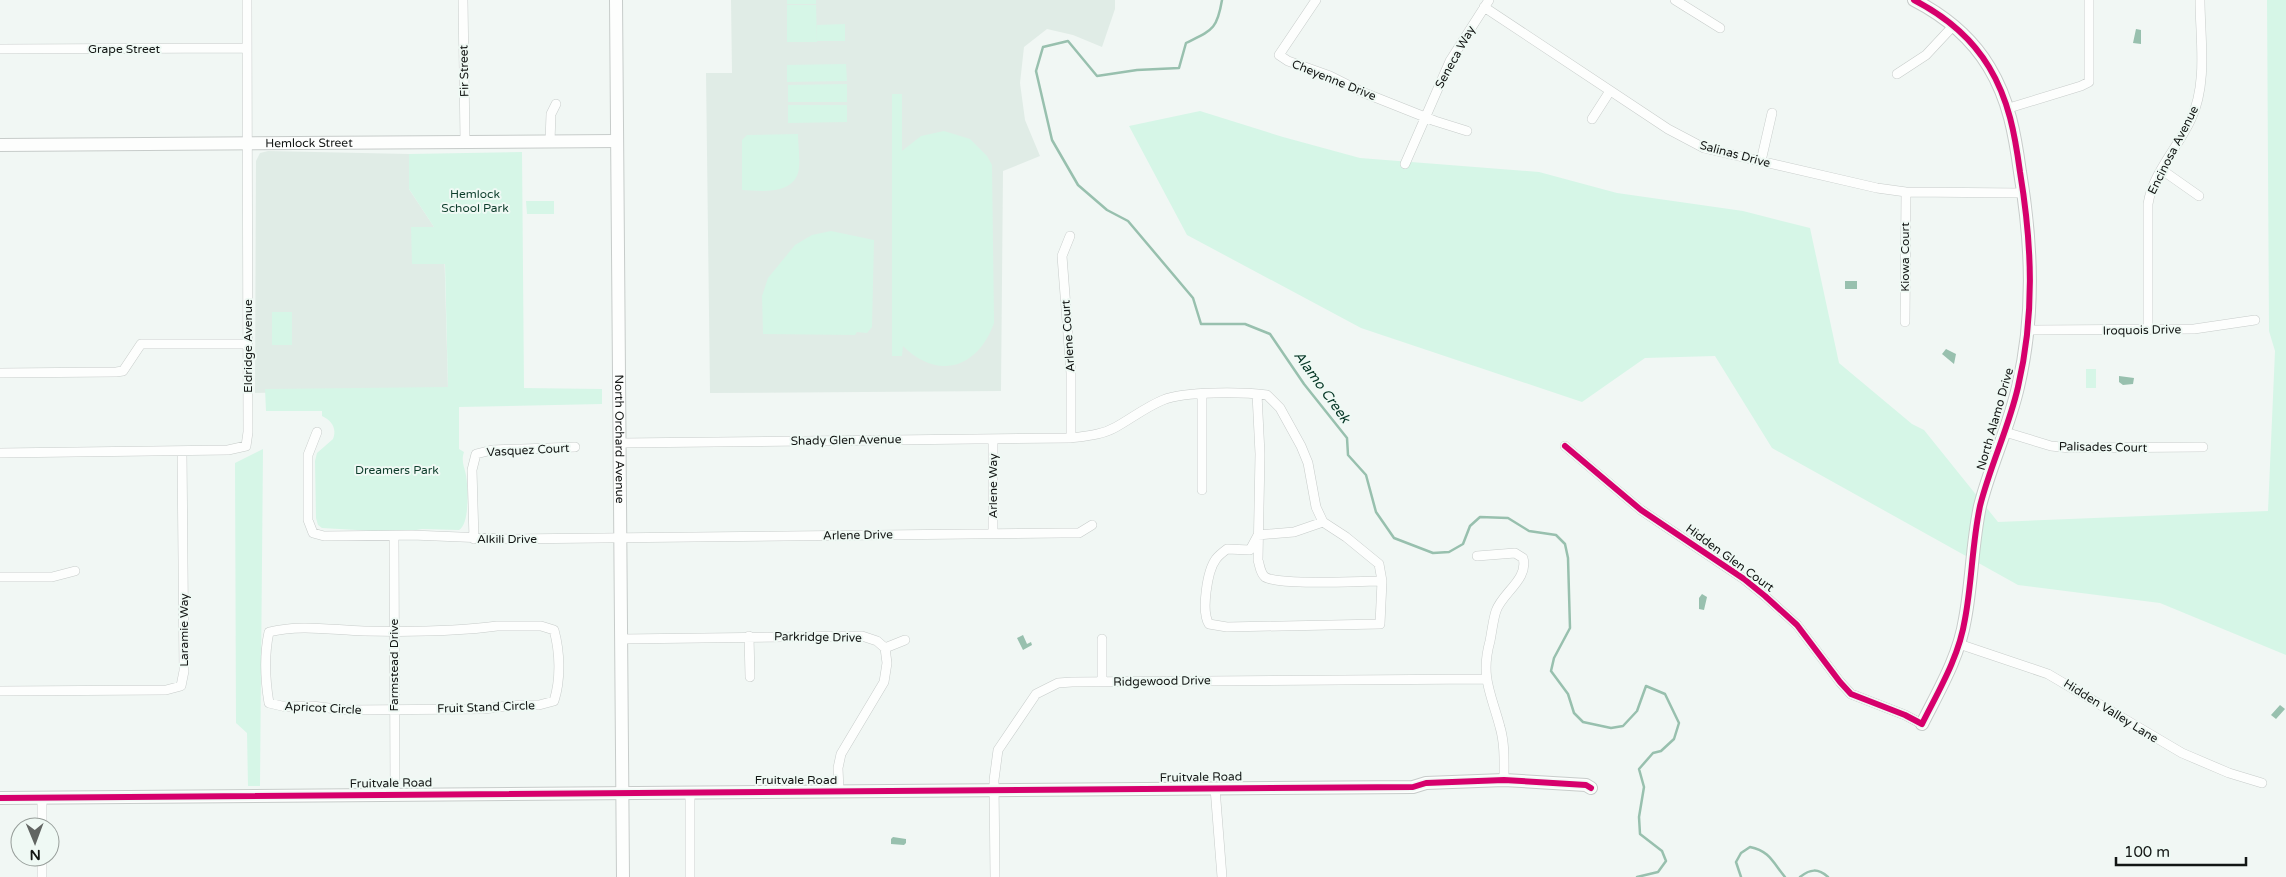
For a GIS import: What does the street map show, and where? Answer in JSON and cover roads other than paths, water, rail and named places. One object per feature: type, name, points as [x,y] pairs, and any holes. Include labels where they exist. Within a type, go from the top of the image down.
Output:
[{"type":"street","name":"Eldridge Avenue","points":[[0,454],[228,450],[246,446],[248,432],[248,0]]},
{"type":"street","name":"Fir Street","points":[[463,0],[464,141]]},
{"type":"street","name":"North Orchard Avenue","points":[[616,0],[623,877]]},
{"type":"street","name":"Cheyenne Drive","points":[[1316,0],[1279,55],[1288,62],[1330,76],[1362,92],[1424,116]]},
{"type":"street","points":[[1675,0],[1720,28]]},
{"type":"street","name":"North Alamo Drive","points":[[1914,0],[1939,14],[1954,26],[1985,61],[1998,82],[2009,108],[2024,193],[2031,275],[2028,330],[2018,386],[1981,504],[1973,543],[1967,611],[1959,644],[1952,664],[1922,724]]},
{"type":"street","points":[[2009,108],[2089,82],[2089,0]]},
{"type":"street","name":"Encinosa Avenue","points":[[2148,329],[2148,204],[2150,190],[2192,118],[2200,92],[2200,0]]},
{"type":"street","name":"Seneca Way","points":[[1405,164],[1424,116],[1450,61],[1486,4]]},
{"type":"street","name":"Salinas Drive","points":[[1486,4],[1610,91],[1691,142],[1704,148],[1876,188],[1906,192],[2024,193]]},
{"type":"street","points":[[1897,74],[1926,55],[1954,26]]},
{"type":"street","name":"Grape Street","points":[[0,49],[247,48]]},
{"type":"street","points":[[1592,119],[1610,91]]},
{"type":"street","points":[[550,141],[551,114],[556,104]]},
{"type":"street","points":[[1761,161],[1772,113]]},
{"type":"street","points":[[1424,116],[1467,131]]},
{"type":"street","name":"Hemlock Street","points":[[0,145],[617,141]]},
{"type":"street","points":[[2162,170],[2199,196]]},
{"type":"street","name":"Kiowa Court","points":[[1905,322],[1906,192]]},
{"type":"street","name":"Arlene Court","points":[[1070,236],[1062,256],[1071,373],[1071,438]]},
{"type":"street","name":"Iroquois Drive","points":[[2028,330],[2194,329],[2255,320]]},
{"type":"street","points":[[0,373],[116,372],[123,371],[141,344],[247,344]]},
{"type":"street","points":[[1258,535],[1250,550],[1227,548],[1215,560],[1210,572],[1205,604],[1205,618],[1209,624],[1227,628],[1380,624],[1382,581],[1379,564],[1346,537],[1323,522],[1316,507],[1308,463],[1301,446],[1280,408],[1267,395],[1257,394],[1260,454],[1258,560],[1261,573],[1267,578],[1284,581],[1382,581]]},
{"type":"street","name":"Shady Glen Avenue","points":[[620,443],[1071,438],[1096,435],[1115,428],[1145,408],[1165,399],[1202,395],[1257,394]]},
{"type":"street","points":[[1202,395],[1202,490]]},
{"type":"street","name":"Alkili Drive","points":[[317,432],[308,455],[308,520],[313,533],[324,536],[474,539],[621,538]]},
{"type":"street","name":"Palisades Court","points":[[2005,432],[2051,446],[2070,448],[2203,447]]},
{"type":"street","name":"Arlene Way","points":[[993,439],[993,534]]},
{"type":"street","name":"Hidden Glen Court","points":[[1565,446],[1641,510],[1744,579],[1766,596],[1797,625],[1851,694],[1905,715],[1922,724]]},
{"type":"street","name":"Vasquez Court","points":[[474,539],[472,470],[476,454],[492,450],[575,447]]},
{"type":"street","name":"Laramie Way","points":[[0,691],[166,690],[181,686],[184,671],[182,451]]},
{"type":"street","points":[[1258,535],[1301,530],[1323,522]]},
{"type":"street","name":"Arlene Drive","points":[[621,538],[1079,533],[1092,525]]},
{"type":"street","name":"Farmstead Drive","points":[[394,536],[395,794]]},
{"type":"street","points":[[1477,556],[1515,553],[1523,558],[1525,565],[1521,575],[1496,610],[1486,661],[1486,679],[1504,748],[1504,780]]},
{"type":"street","points":[[0,577],[52,577],[75,571]]},
{"type":"street","name":"Fruit Stand Circle","points":[[394,631],[466,631],[497,626],[541,626],[554,630],[558,644],[558,688],[554,701],[539,705],[514,705],[484,709],[395,710]]},
{"type":"street","name":"Apricot Circle","points":[[394,631],[283,628],[269,632],[266,646],[266,687],[269,702],[286,707],[312,706],[345,710],[395,710]]},
{"type":"street","points":[[749,636],[750,677]]},
{"type":"street","name":"Parkridge Drive","points":[[622,639],[862,636],[877,641],[885,648]]},
{"type":"street","points":[[1102,639],[1102,681]]},
{"type":"street","points":[[838,791],[838,768],[841,754],[884,682],[887,663],[885,648],[904,640]]},
{"type":"street","name":"Hidden Valley Lane","points":[[1959,644],[2048,674],[2182,753],[2229,773],[2262,783]]},
{"type":"street","name":"Ridgewood Drive","points":[[995,877],[994,767],[998,750],[1036,694],[1058,683],[1102,681],[1486,679]]},
{"type":"street","name":"Fruitvale Road","points":[[0,798],[1414,787],[1426,783],[1504,780],[1586,785],[1591,788]]},
{"type":"street","points":[[1215,788],[1222,877]]},
{"type":"street","points":[[690,792],[690,877]]},
{"type":"street","points":[[42,798],[42,817]]},
{"type":"waterway","name":"Alamo Creek","points":[[1222,0],[1218,18],[1212,28],[1186,43],[1179,68],[1137,70],[1097,76],[1068,41],[1043,47],[1036,71],[1052,140],[1078,185],[1107,210],[1128,221],[1193,298],[1201,324],[1245,324],[1270,334],[1304,384],[1347,438],[1348,455],[1366,475],[1376,512],[1394,538],[1433,553],[1449,552],[1463,544],[1470,526],[1480,517],[1508,518],[1529,531],[1556,535],[1565,544],[1568,558],[1570,628],[1554,658],[1551,671],[1568,694],[1574,713],[1583,722],[1611,728],[1623,726],[1637,711],[1646,686],[1665,694],[1679,723],[1674,739],[1661,751],[1653,753],[1639,769],[1644,787],[1639,817],[1640,834],[1662,851],[1666,861],[1658,872],[1637,877]]},
{"type":"waterway","name":"Alamo Creek","points":[[1741,877],[1736,862],[1741,853],[1750,847],[1767,855],[1785,877]]},
{"type":"waterway","name":"Alamo Creek","points":[[1800,877],[1807,872],[1814,871],[1821,872],[1828,877]]},
{"type":"park label","name":"Hemlock School Park","points":[[475,201]]},
{"type":"park label","name":"Dreamers Park","points":[[397,470]]}]
